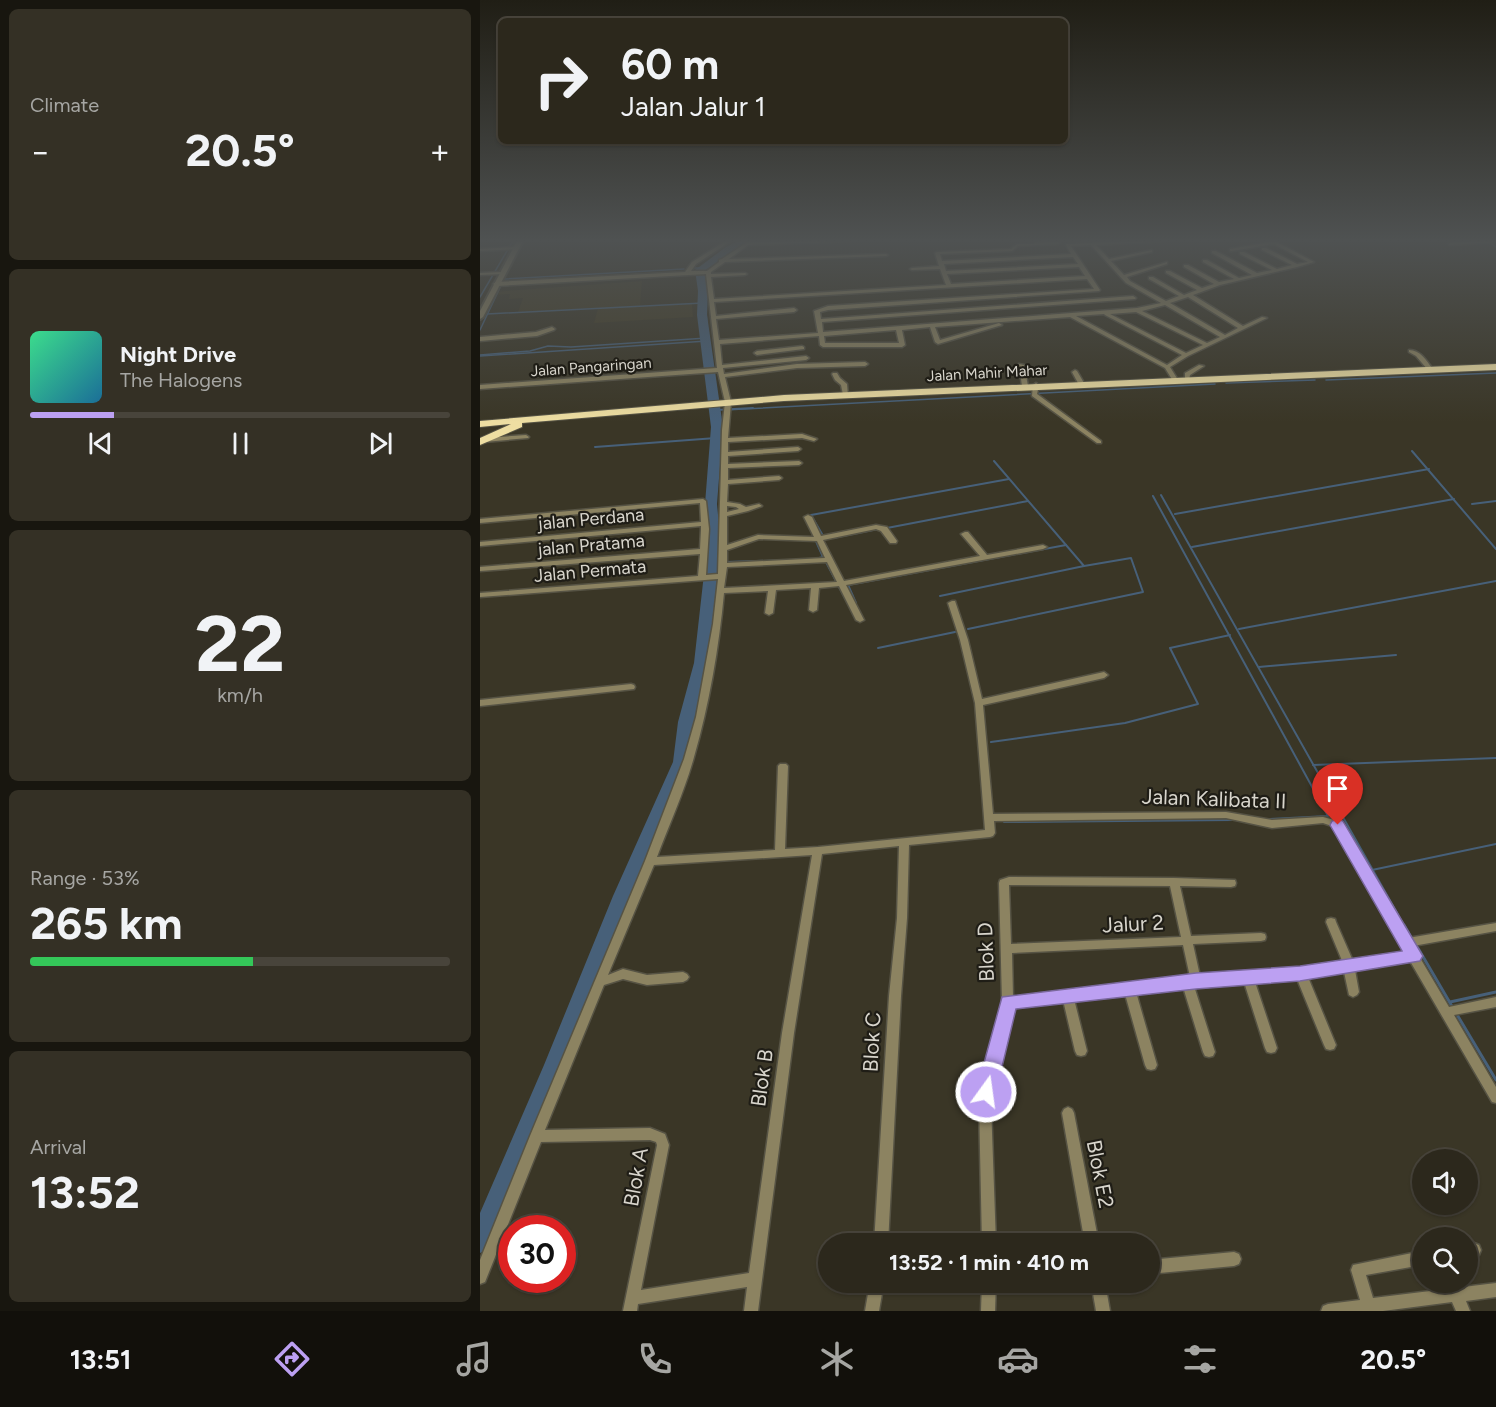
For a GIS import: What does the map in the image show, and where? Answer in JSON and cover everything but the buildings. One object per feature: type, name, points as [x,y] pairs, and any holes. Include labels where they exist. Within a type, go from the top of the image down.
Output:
[{"type":"highway","name":"Jalan Mahir Mahar","points":[[480,423],[726,402],[846,395],[1031,385],[1496,367]]},
{"type":"highway","points":[[482,441],[537,419]]},
{"type":"street","points":[[480,317],[488,300]]},
{"type":"street","points":[[713,574],[723,549],[724,539],[726,402],[719,371],[718,342],[712,301],[724,300]]},
{"type":"street","points":[[899,329],[903,344],[900,345],[825,345],[822,344],[820,334],[819,310],[930,300]]},
{"type":"street","points":[[985,300],[989,309]]},
{"type":"street","points":[[818,321],[1105,300]]},
{"type":"street","points":[[1160,300],[1225,337]]},
{"type":"street","points":[[718,342],[1106,313],[1137,310],[1172,300]]},
{"type":"street","points":[[1194,300],[1242,328]]},
{"type":"street","points":[[1044,305],[1050,317]]},
{"type":"street","points":[[714,318],[794,310]]},
{"type":"street","points":[[1137,310],[1207,345]]},
{"type":"street","points":[[1106,313],[1186,355]]},
{"type":"street","points":[[1071,315],[1167,367],[1175,380]]},
{"type":"street","points":[[1167,367],[1186,355],[1264,318]]},
{"type":"street","points":[[938,342],[1016,320]]},
{"type":"street","points":[[932,326],[944,350]]},
{"type":"street","points":[[480,339],[537,334],[552,329]]},
{"type":"street","points":[[754,339],[759,363]]},
{"type":"street","points":[[757,353],[802,348]]},
{"type":"street","points":[[1411,351],[1417,353],[1430,369]]},
{"type":"street","points":[[719,371],[759,363],[807,358]]},
{"type":"street","points":[[719,371],[865,364]]},
{"type":"street","points":[[1021,365],[1034,395],[1099,442]]},
{"type":"street","points":[[1187,379],[1187,374],[1201,366]]},
{"type":"street","name":"Jalan Pangaringan","points":[[480,387],[719,371]]},
{"type":"street","points":[[1075,372],[1081,383]]},
{"type":"street","points":[[836,374],[837,380],[844,384],[846,395]]},
{"type":"street","points":[[725,440],[802,436],[814,439]]},
{"type":"street","points":[[482,441],[526,437]]},
{"type":"street","points":[[725,454],[798,449]]},
{"type":"street","points":[[725,466],[799,463]]},
{"type":"street","points":[[724,482],[779,478]]},
{"type":"street","points":[[480,521],[703,501],[704,551],[721,591],[700,717],[689,759],[651,861],[536,1136],[480,1278]]},
{"type":"street","points":[[724,504],[738,505],[746,510]]},
{"type":"street","points":[[724,515],[759,506]]},
{"type":"street","points":[[808,517],[860,620]]},
{"type":"street","name":"jalan Perdana","points":[[480,544],[705,524]]},
{"type":"street","points":[[723,549],[758,537],[819,539],[879,527],[884,529],[893,541]]},
{"type":"street","points":[[965,534],[985,557]]},
{"type":"street","points":[[724,539],[749,540]]},
{"type":"street","points":[[721,591],[842,584],[1043,547]]},
{"type":"street","name":"jalan Pratama","points":[[480,569],[704,551]]},
{"type":"street","name":"Jalan Permata","points":[[480,595],[713,574],[830,560]]},
{"type":"street","points":[[813,610],[815,586]]},
{"type":"street","points":[[770,613],[772,589]]},
{"type":"street","points":[[651,861],[818,851],[988,834],[990,831],[979,703],[964,640],[952,603]]},
{"type":"street","points":[[979,703],[1104,675]]},
{"type":"street","points":[[480,703],[631,687]]},
{"type":"street","points":[[780,853],[783,766]]},
{"type":"street","name":"Jalan Kalibata II","points":[[988,818],[1226,815],[1276,824],[1331,821],[1339,827],[1496,1098]]},
{"type":"street","name":"Blok C","points":[[882,1233],[902,918],[904,843]]},
{"type":"street","name":"Blok B","points":[[751,1311],[785,1056],[818,851]]},
{"type":"street","name":"Blok D","points":[[989,1233],[985,1104],[988,1081],[1008,1002],[1004,885],[1006,882],[1231,883]]},
{"type":"street","points":[[1174,882],[1188,941],[1192,982],[1209,1052]]},
{"type":"street","points":[[1331,922],[1349,965],[1353,992]]},
{"type":"street","points":[[1406,943],[1496,927]]},
{"type":"street","name":"Jalur 2","points":[[1007,949],[1261,937]]},
{"type":"street","points":[[1008,1002],[1192,982],[1300,974],[1414,956]]},
{"type":"street","points":[[600,982],[623,974],[647,980],[683,977]]},
{"type":"street","points":[[1300,974],[1330,1045]]},
{"type":"street","points":[[1248,977],[1271,1048]]},
{"type":"street","points":[[1130,988],[1151,1065]]},
{"type":"street","points":[[1068,996],[1081,1051]]},
{"type":"street","points":[[1447,1012],[1496,1002]]},
{"type":"street","name":"Blok E2","points":[[1068,1113],[1090,1233]]},
{"type":"street","name":"Blok A","points":[[536,1136],[628,1133],[650,1134],[661,1138],[663,1145],[632,1304]]},
{"type":"street","points":[[1160,1266],[1234,1259]]},
{"type":"street","points":[[1369,1308],[1358,1270],[1412,1260]]},
{"type":"street","points":[[632,1304],[756,1279]]},
{"type":"street","points":[[1328,1311],[1369,1308],[1496,1290]]},
{"type":"street","points":[[872,1311],[875,1293]]},
{"type":"street","points":[[988,1311],[989,1293]]},
{"type":"street","points":[[1100,1293],[1103,1311]]},
{"type":"street","points":[[1456,1295],[1463,1311]]},
{"type":"shaded area","points":[[522,300],[640,300],[640,306],[692,303],[693,317],[594,323],[598,308],[518,312]]},
{"type":"waterway","points":[[488,314],[494,300]]},
{"type":"waterway","points":[[480,1241],[555,1065],[622,896],[681,762],[686,722],[702,663],[714,547],[711,504],[717,427],[702,315],[703,300]]},
{"type":"waterway","points":[[705,300],[717,397]]},
{"type":"waterway","points":[[488,314],[703,303]]},
{"type":"waterway","points":[[480,330],[488,314]]},
{"type":"waterway","points":[[480,355],[530,351],[548,346],[571,347],[707,338]]},
{"type":"waterway","points":[[480,356],[707,341]]},
{"type":"waterway","points":[[1326,380],[1496,373]]},
{"type":"waterway","points":[[1226,383],[1315,380]]},
{"type":"waterway","points":[[724,410],[1215,384]]},
{"type":"waterway","points":[[716,410],[753,408]]},
{"type":"waterway","points":[[595,447],[716,438]]},
{"type":"waterway","points":[[1412,451],[1428,469]]},
{"type":"waterway","points":[[994,461],[1066,545]]},
{"type":"waterway","points":[[1175,514],[1428,469]]},
{"type":"waterway","points":[[1428,469],[1453,499]]},
{"type":"waterway","points":[[819,535],[822,534],[811,515],[1009,479]]},
{"type":"waterway","points":[[1161,495],[1313,765]]},
{"type":"waterway","points":[[1153,496],[1229,635]]},
{"type":"waterway","points":[[1192,547],[1453,499]]},
{"type":"waterway","points":[[1453,499],[1496,549]]},
{"type":"waterway","points":[[887,528],[1028,501]]},
{"type":"waterway","points":[[1472,504],[1496,501]]},
{"type":"waterway","points":[[833,538],[878,529]]},
{"type":"waterway","points":[[815,539],[823,557],[815,559]]},
{"type":"waterway","points":[[854,603],[856,603],[848,585],[1066,545]]},
{"type":"waterway","points":[[1066,545],[1084,566]]},
{"type":"waterway","points":[[968,629],[1143,592],[1131,558],[1084,566]]},
{"type":"waterway","points":[[726,562],[792,560]]},
{"type":"waterway","points":[[712,562],[720,562]]},
{"type":"waterway","points":[[826,562],[848,604]]},
{"type":"waterway","points":[[940,596],[1084,566]]},
{"type":"waterway","points":[[1239,629],[1496,581]]},
{"type":"waterway","points":[[878,648],[955,632]]},
{"type":"waterway","points":[[991,742],[1125,723],[1198,704],[1170,648],[1229,635]]},
{"type":"waterway","points":[[1229,635],[1328,816],[1268,819]]},
{"type":"waterway","points":[[1259,667],[1396,655]]},
{"type":"waterway","points":[[1313,765],[1496,758]]},
{"type":"waterway","points":[[1313,765],[1373,870]]},
{"type":"waterway","points":[[1004,822],[1233,820]]},
{"type":"waterway","points":[[1373,870],[1496,844]]},
{"type":"waterway","points":[[1373,870],[1405,927]]},
{"type":"waterway","points":[[1404,925],[1412,939]]},
{"type":"waterway","points":[[1415,943],[1453,1008]]},
{"type":"waterway","points":[[1450,1002],[1496,992]]},
{"type":"waterway","points":[[1456,1013],[1496,1080]]},
{"type":"route","points":[[986,1092],[1008,1002],[1196,981],[1300,974],[1414,956],[1384,908],[1338,825]]}]
